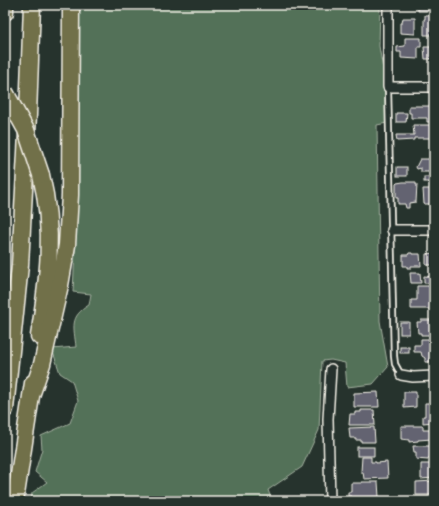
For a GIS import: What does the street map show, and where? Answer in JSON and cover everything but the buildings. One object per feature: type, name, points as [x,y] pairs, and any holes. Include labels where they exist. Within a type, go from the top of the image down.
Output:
[{"type":"highway","points":[[5,5],[5,12]]},
{"type":"highway","points":[[5,409],[20,265],[32,5]]},
{"type":"highway","points":[[15,501],[32,393],[54,283],[66,255],[69,220],[71,5]]},
{"type":"highway","points":[[5,92],[26,130],[41,175],[49,222],[50,252],[54,283]]},
{"type":"highway","points":[[5,105],[27,144],[41,175]]},
{"type":"street","points":[[388,5],[388,87],[434,87]]},
{"type":"street","points":[[392,230],[434,230]]},
{"type":"street","points":[[330,501],[328,419],[331,369]]},
{"type":"street","points":[[401,375],[413,377],[434,376]]},
{"type":"lane","points":[[388,87],[394,356],[395,364],[401,375]]},
{"type":"green space","points":[[33,5],[380,5],[379,46],[386,88],[387,123],[377,125],[380,321],[388,367],[373,384],[347,387],[345,363],[331,360],[322,361],[319,430],[302,467],[268,490],[272,501],[31,501],[32,493],[47,482],[35,472],[42,449],[41,436],[70,423],[78,401],[72,381],[60,373],[52,349],[76,347],[74,323],[78,314],[89,305],[91,294],[73,292],[76,229],[79,8],[33,8]]}]
